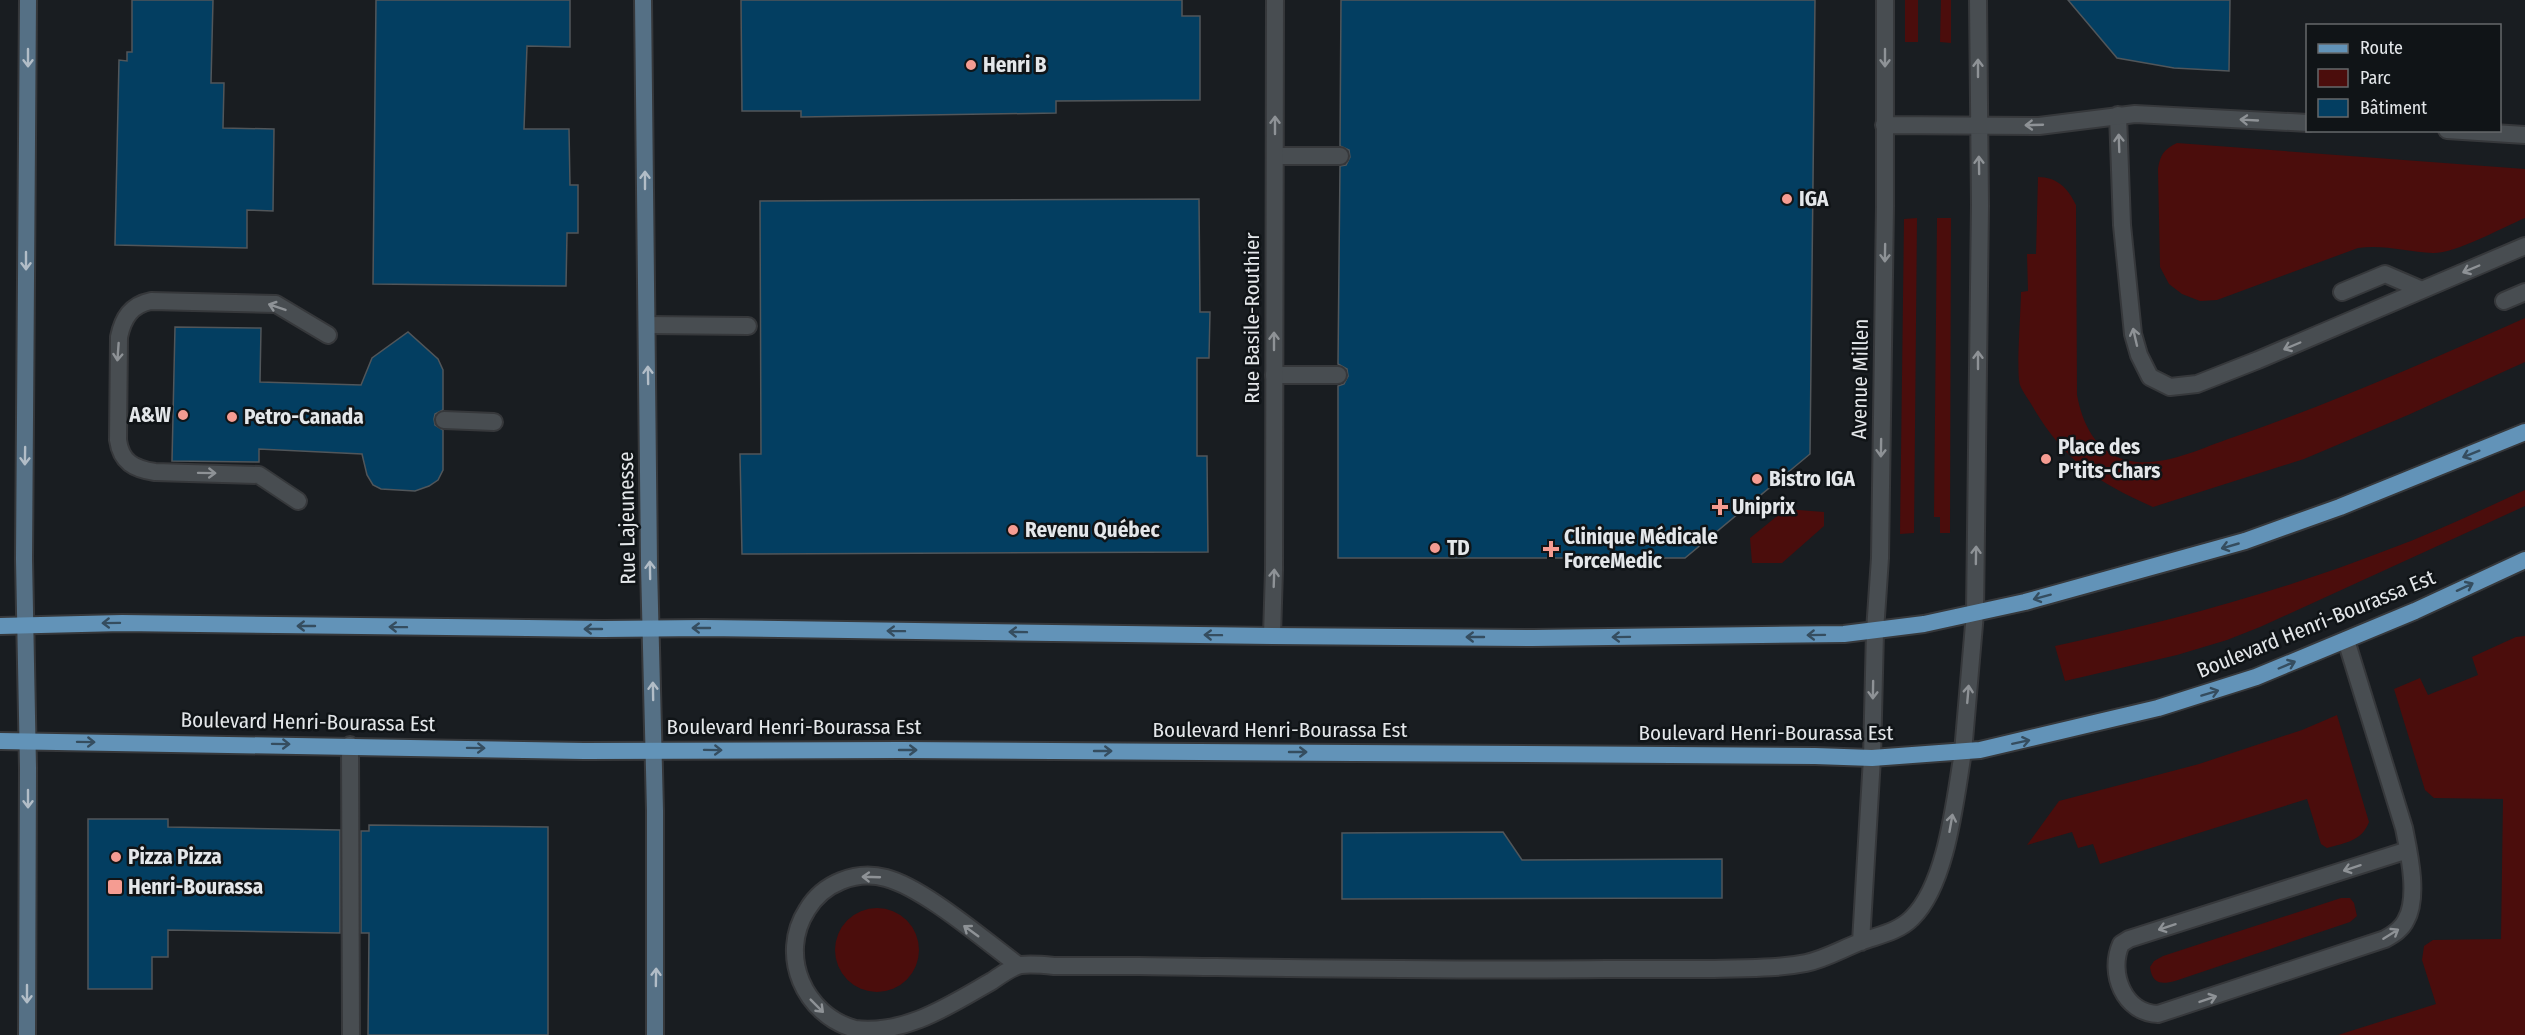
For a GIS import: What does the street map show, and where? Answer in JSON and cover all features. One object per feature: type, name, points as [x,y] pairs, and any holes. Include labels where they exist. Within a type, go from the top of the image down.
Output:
[{"type":"main road","points":[[27,1035],[28,0]]},
{"type":"main road","name":"Rue Lajeunesse","points":[[644,0],[654,750],[655,1035]]},
{"type":"main road","points":[[0,626],[122,623],[1272,636],[1569,637],[1844,634],[1875,631],[1975,613],[2144,570],[2245,541],[2340,507],[2525,432]]},
{"type":"main road","name":"Boulevard Henri-Bourassa Est","points":[[0,741],[350,745],[584,751],[1311,752],[1872,758],[1963,752],[1994,748],[2092,726],[2208,694],[2346,640],[2525,560]]},
{"type":"street","name":"Rue Basile-Routhier","points":[[1272,636],[1275,0]]},
{"type":"street","name":"Avenue Millen","points":[[1861,942],[1872,758],[1875,631],[1880,558],[1885,0]]},
{"type":"street","points":[[1018,965],[924,897],[888,878],[870,875],[835,883],[818,895],[806,910],[797,931],[794,954],[798,975],[805,993],[818,1009],[836,1022],[855,1029],[880,1033],[918,1024],[1018,965],[1495,970],[1753,968],[1809,962],[1902,927],[1916,914],[1926,900],[1946,848],[1963,752],[1975,613],[1978,0]]},
{"type":"street","points":[[1884,125],[2038,126],[2136,114],[2306,123]]},
{"type":"street","points":[[2118,115],[2122,225],[2133,334],[2144,367],[2150,377],[2170,387],[2197,384],[2525,246]]},
{"type":"street","points":[[2478,132],[2525,135]]},
{"type":"street","points":[[1275,156],[1340,156]]},
{"type":"street","points":[[2342,292],[2385,274],[2422,290]]},
{"type":"street","points":[[2504,301],[2525,292]]},
{"type":"street","points":[[298,501],[259,475],[155,472],[142,470],[124,460],[119,452],[118,440],[119,338],[122,322],[131,310],[141,303],[151,301],[276,304],[328,335]]},
{"type":"street","points":[[647,325],[748,326]]},
{"type":"street","points":[[1274,375],[1338,375]]},
{"type":"street","points":[[444,420],[494,422]]},
{"type":"street","points":[[2346,640],[2408,850],[2411,908],[2406,921],[2397,932],[2385,939],[2158,1014],[2147,1014],[2135,1007],[2120,987],[2116,973],[2117,959],[2121,944],[2129,939],[2408,850]]},
{"type":"street","points":[[350,745],[351,1035]]},
{"type":"green space","points":[[1905,0],[1918,0],[1918,42],[1905,42]]},
{"type":"green space","points":[[1941,0],[1951,0],[1951,43],[1940,42]]},
{"type":"green space","points":[[2177,143],[2525,169],[2525,218],[2466,245],[2443,252],[2377,247],[2358,248],[2217,300],[2200,301],[2182,294],[2169,284],[2160,267],[2158,169],[2163,153]]},
{"type":"green space","points":[[2038,177],[2056,181],[2069,193],[2076,205],[2077,395],[2082,415],[2092,435],[2098,443],[2115,456],[2139,462],[2179,457],[2342,396],[2525,318],[2525,362],[2304,459],[2153,507],[2115,489],[2071,457],[2046,427],[2020,385],[2021,292],[2028,291],[2027,254],[2036,254]]},
{"type":"green space","points":[[1917,218],[1914,533],[1900,534],[1904,219]]},
{"type":"green space","points":[[1937,218],[1951,218],[1950,533],[1940,533],[1940,517],[1934,517]]},
{"type":"green space","points":[[2525,490],[2525,506],[2260,627],[2177,655],[2065,681],[2055,646],[2139,627],[2264,593],[2422,536]]},
{"type":"green space","points":[[1786,509],[1824,512],[1824,526],[1782,563],[1752,563],[1750,538]]},
{"type":"green space","points":[[2525,636],[2525,1035],[2338,1035],[2436,1004],[2422,960],[2424,946],[2433,940],[2501,939],[2503,799],[2434,798],[2425,790],[2394,689],[2420,678],[2428,695],[2478,675],[2472,657],[2516,637]]},
{"type":"green space","points":[[2337,715],[2369,822],[2362,833],[2352,840],[2327,848],[2321,844],[2307,799],[2100,864],[2093,844],[2078,848],[2072,832],[2027,845],[2059,801],[2199,764],[2302,730]]},
{"type":"green space","points":[[2341,898],[2350,898],[2354,903],[2357,916],[2350,922],[2175,981],[2161,983],[2153,976],[2150,967],[2154,961],[2163,956]]},
{"type":"green space","points":[[869,908],[885,908],[901,915],[912,926],[919,942],[916,966],[907,980],[885,992],[869,992],[853,985],[842,974],[835,958],[835,942],[842,926],[853,915]]},
{"type":"building","points":[[132,0],[213,0],[211,83],[224,83],[223,128],[274,129],[273,211],[247,210],[247,248],[115,245],[119,60],[127,61],[127,52],[132,52]]},
{"type":"building","points":[[376,0],[570,0],[570,47],[527,46],[524,129],[569,129],[570,185],[578,185],[578,233],[567,233],[566,286],[373,284]]},
{"type":"building","name":"Henri B","points":[[741,0],[1182,0],[1182,16],[1200,16],[1200,100],[1056,101],[1056,113],[801,117],[801,111],[742,111]]},
{"type":"building","points":[[1341,0],[1815,0],[1810,454],[1685,558],[1338,558],[1338,386],[1344,384],[1348,376],[1347,369],[1338,364],[1340,166],[1346,165],[1350,157],[1349,150],[1340,146]]},
{"type":"building","points":[[2068,0],[2230,0],[2229,71],[2174,68],[2117,58]]},
{"type":"building","points":[[1199,199],[1200,312],[1210,312],[1209,358],[1197,358],[1197,456],[1207,456],[1208,552],[742,554],[740,454],[761,454],[760,201]]},
{"type":"building","points":[[175,327],[261,328],[260,382],[361,385],[372,358],[408,332],[438,359],[443,370],[443,410],[435,414],[434,419],[435,425],[443,430],[443,470],[438,480],[415,491],[381,489],[373,485],[367,475],[362,454],[259,449],[259,462],[172,461]]},
{"type":"building","points":[[88,819],[168,819],[168,827],[340,830],[340,933],[168,930],[168,957],[152,957],[152,989],[88,989]]},
{"type":"building","points":[[369,825],[548,827],[548,1035],[368,1035],[369,933],[361,933],[361,831],[369,831]]},
{"type":"building","points":[[1503,832],[1522,860],[1722,859],[1722,898],[1342,899],[1342,833]]},
{"type":"place","name":"Henri B","points":[[971,65]]},
{"type":"place","name":"IGA","points":[[1787,199]]},
{"type":"place","name":"A&W","points":[[183,415]]},
{"type":"place","name":"Petro-Canada","points":[[232,417]]},
{"type":"place","name":"Place des P'tits-Chars","points":[[2046,459]]},
{"type":"place","name":"Bistro IGA","points":[[1757,479]]},
{"type":"place","name":"Uniprix","points":[[1720,507]]},
{"type":"place","name":"Revenu Québec","points":[[1013,530]]},
{"type":"place","name":"TD","points":[[1435,548]]},
{"type":"place","name":"Clinique Médicale ForceMedic","points":[[1551,549]]},
{"type":"place","name":"Pizza Pizza","points":[[116,857]]},
{"type":"place","name":"Henri-Bourassa","points":[[115,887]]}]
